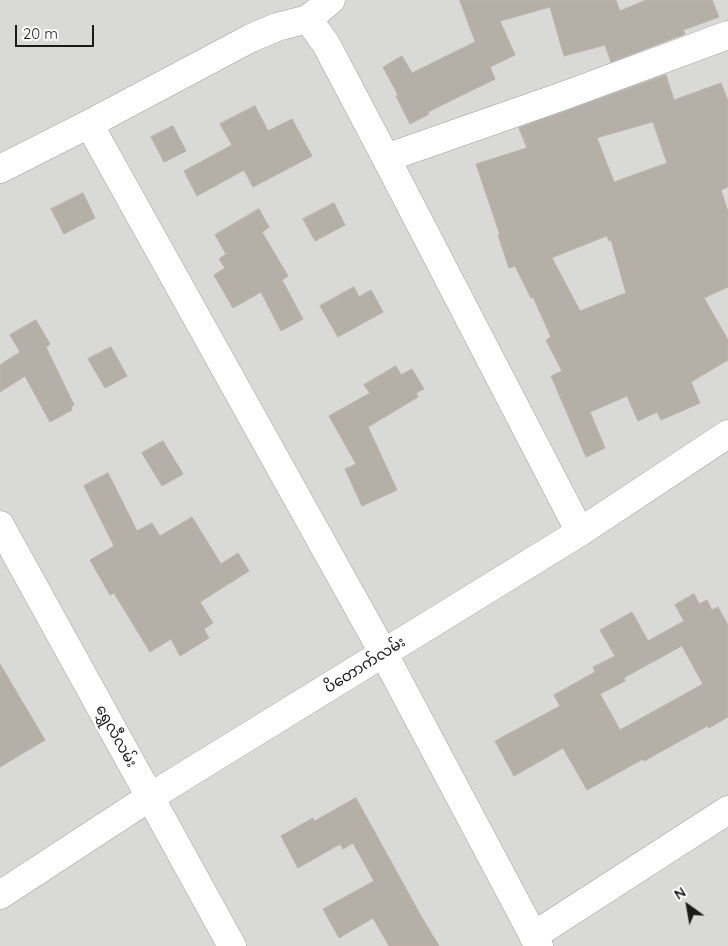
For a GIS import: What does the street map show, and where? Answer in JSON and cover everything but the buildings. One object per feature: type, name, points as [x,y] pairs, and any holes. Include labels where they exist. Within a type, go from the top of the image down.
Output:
[{"type":"street","points":[[0,169],[251,38],[277,27],[308,18],[331,0]]},
{"type":"street","points":[[308,18],[326,44],[580,532]]},
{"type":"street","points":[[386,158],[563,96],[728,35]]},
{"type":"street","points":[[89,124],[384,654],[536,941],[728,810]]},
{"type":"street","name":"ပိတောက်လမ်း","points":[[0,894],[150,797],[580,532],[728,434]]},
{"type":"street","name":"ရွှေလီလမ်း","points":[[0,525],[232,946]]},
{"type":"shaded area","points":[[0,0],[728,0],[728,946],[0,946]]}]
